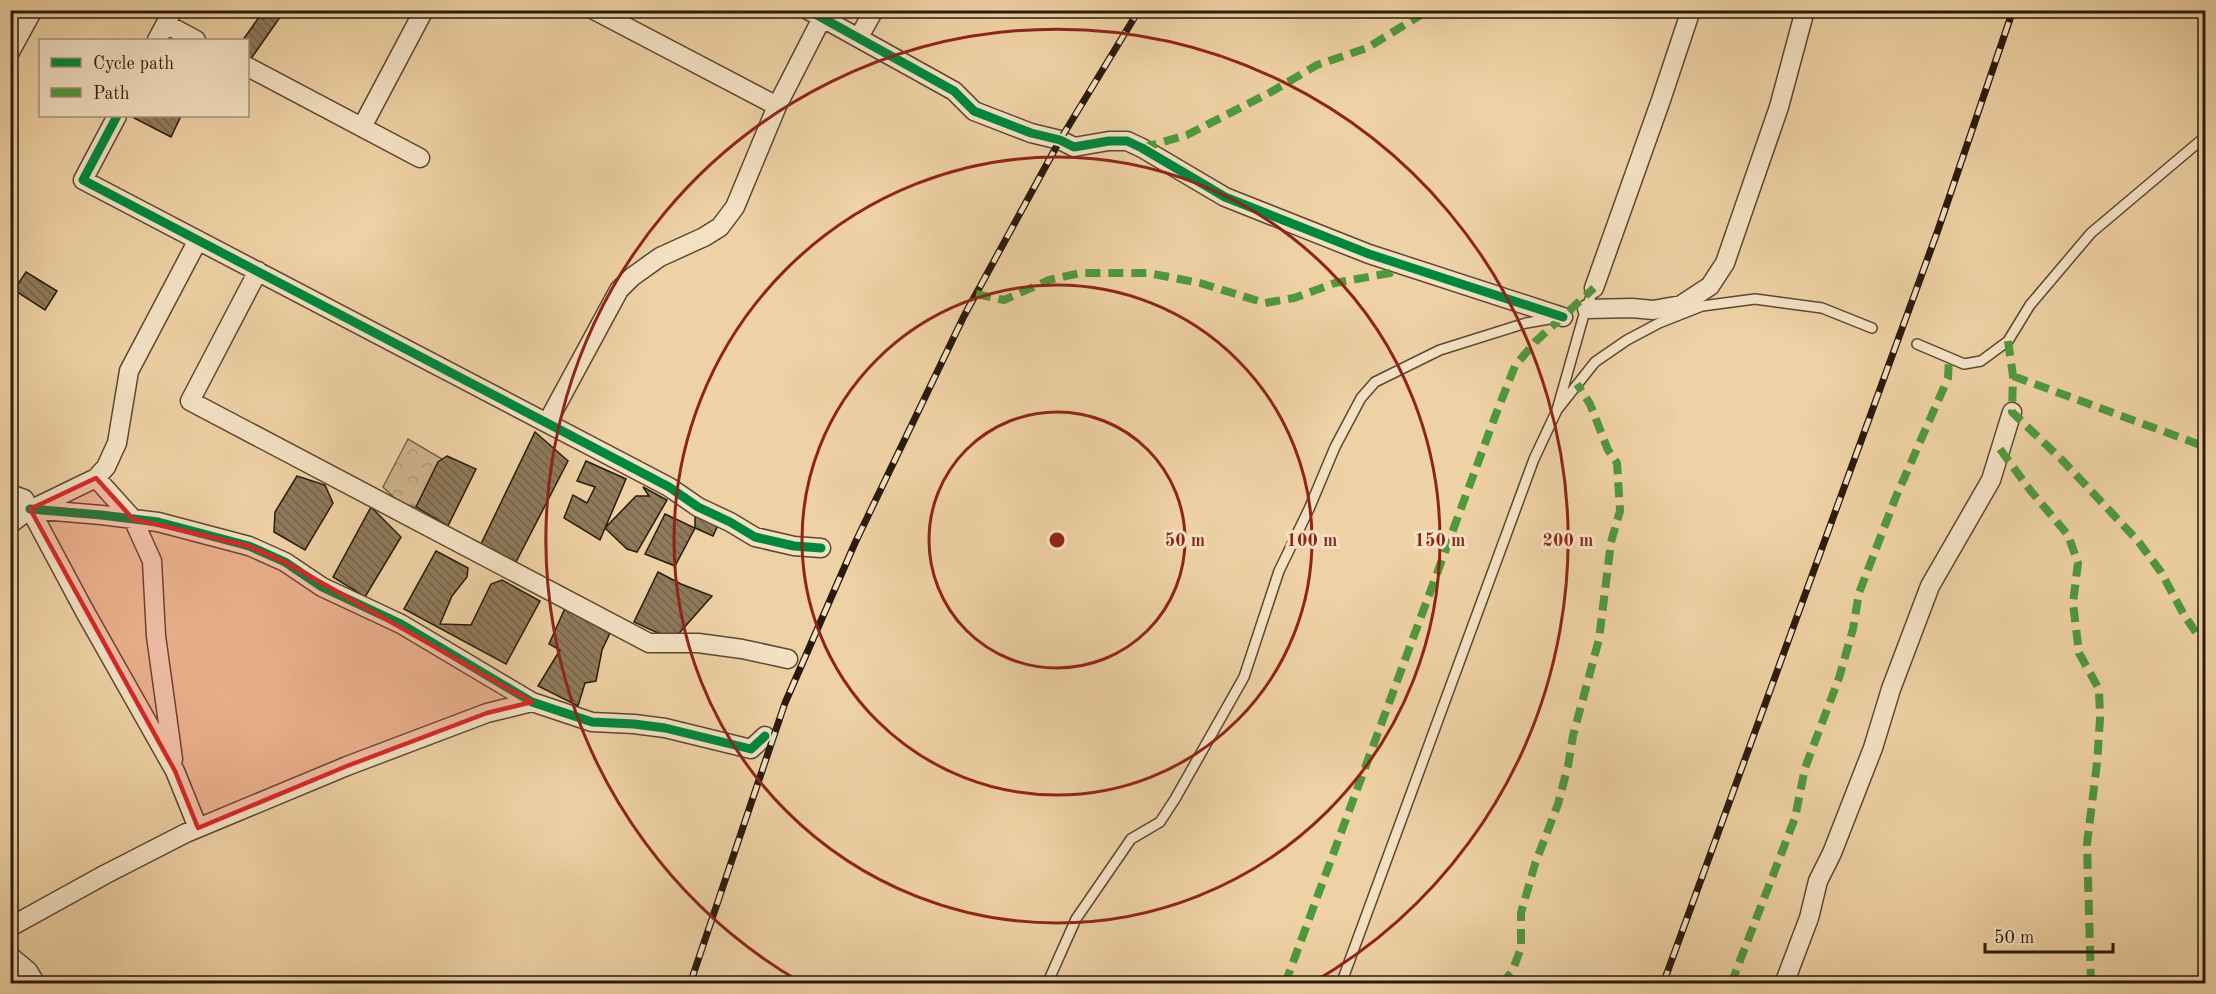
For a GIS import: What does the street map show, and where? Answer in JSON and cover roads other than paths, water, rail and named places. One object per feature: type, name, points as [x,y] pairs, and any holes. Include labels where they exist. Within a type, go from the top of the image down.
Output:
[{"type":"street","points":[[10,52],[33,10]]},
{"type":"street","points":[[362,128],[424,10]]},
{"type":"street","points":[[594,10],[777,106]]},
{"type":"street","points":[[859,38],[874,10]]},
{"type":"street","points":[[1594,288],[1691,10]]},
{"type":"street","points":[[1587,309],[1653,310],[1682,304],[1710,286],[1725,263],[1741,218],[1779,107],[1806,10]]},
{"type":"street","points":[[547,423],[619,290],[632,277],[660,257],[720,227],[735,207],[815,14],[954,90],[974,111],[1031,133],[1060,140],[1074,147],[1109,141],[1126,141],[1225,197],[1369,254],[1563,317]]},
{"type":"street","points":[[165,25],[194,39]]},
{"type":"street","points":[[249,68],[420,158]]},
{"type":"street","points":[[116,117],[83,180],[669,487],[698,507],[755,537],[794,546],[821,548]]},
{"type":"street","points":[[10,524],[30,510],[96,478],[106,467],[117,443],[129,371],[198,240]]},
{"type":"street","points":[[258,272],[190,401],[649,643],[698,643],[788,659]]},
{"type":"street","points":[[1784,984],[1809,918],[1818,881],[1832,853],[1873,748],[1929,586],[1991,480],[2012,412]]},
{"type":"street","points":[[96,478],[133,519],[152,561],[156,636],[175,771]]},
{"type":"street","points":[[10,494],[24,499],[175,771],[198,828]]},
{"type":"street","points":[[30,510],[158,522],[249,546],[285,562],[322,587],[401,624],[532,702],[592,722],[665,728],[752,749],[765,736]]},
{"type":"street","points":[[10,927],[106,874],[198,828],[347,766],[487,713],[532,702]]},
{"type":"street","points":[[10,956],[28,971],[36,984]]},
{"type":"lane","points":[[1917,344],[1964,364],[1981,361],[2008,341],[2030,304],[2091,233],[2205,136]]},
{"type":"lane","points":[[1341,984],[1530,470],[1557,410],[1594,288]]},
{"type":"lane","points":[[1557,410],[1595,362],[1627,340],[1659,323],[1702,306],[1755,299],[1822,308],[1872,328]]},
{"type":"lane","points":[[1047,984],[1076,919],[1131,839],[1160,822],[1175,800],[1244,677],[1279,571],[1309,509],[1335,447],[1361,398],[1375,382],[1440,350],[1526,323],[1563,317]]},
{"type":"railway","points":[[690,984],[785,703],[855,543],[964,316],[1060,140],[1139,10]]},
{"type":"railway","points":[[1663,984],[1938,230],[2013,10]]}]
